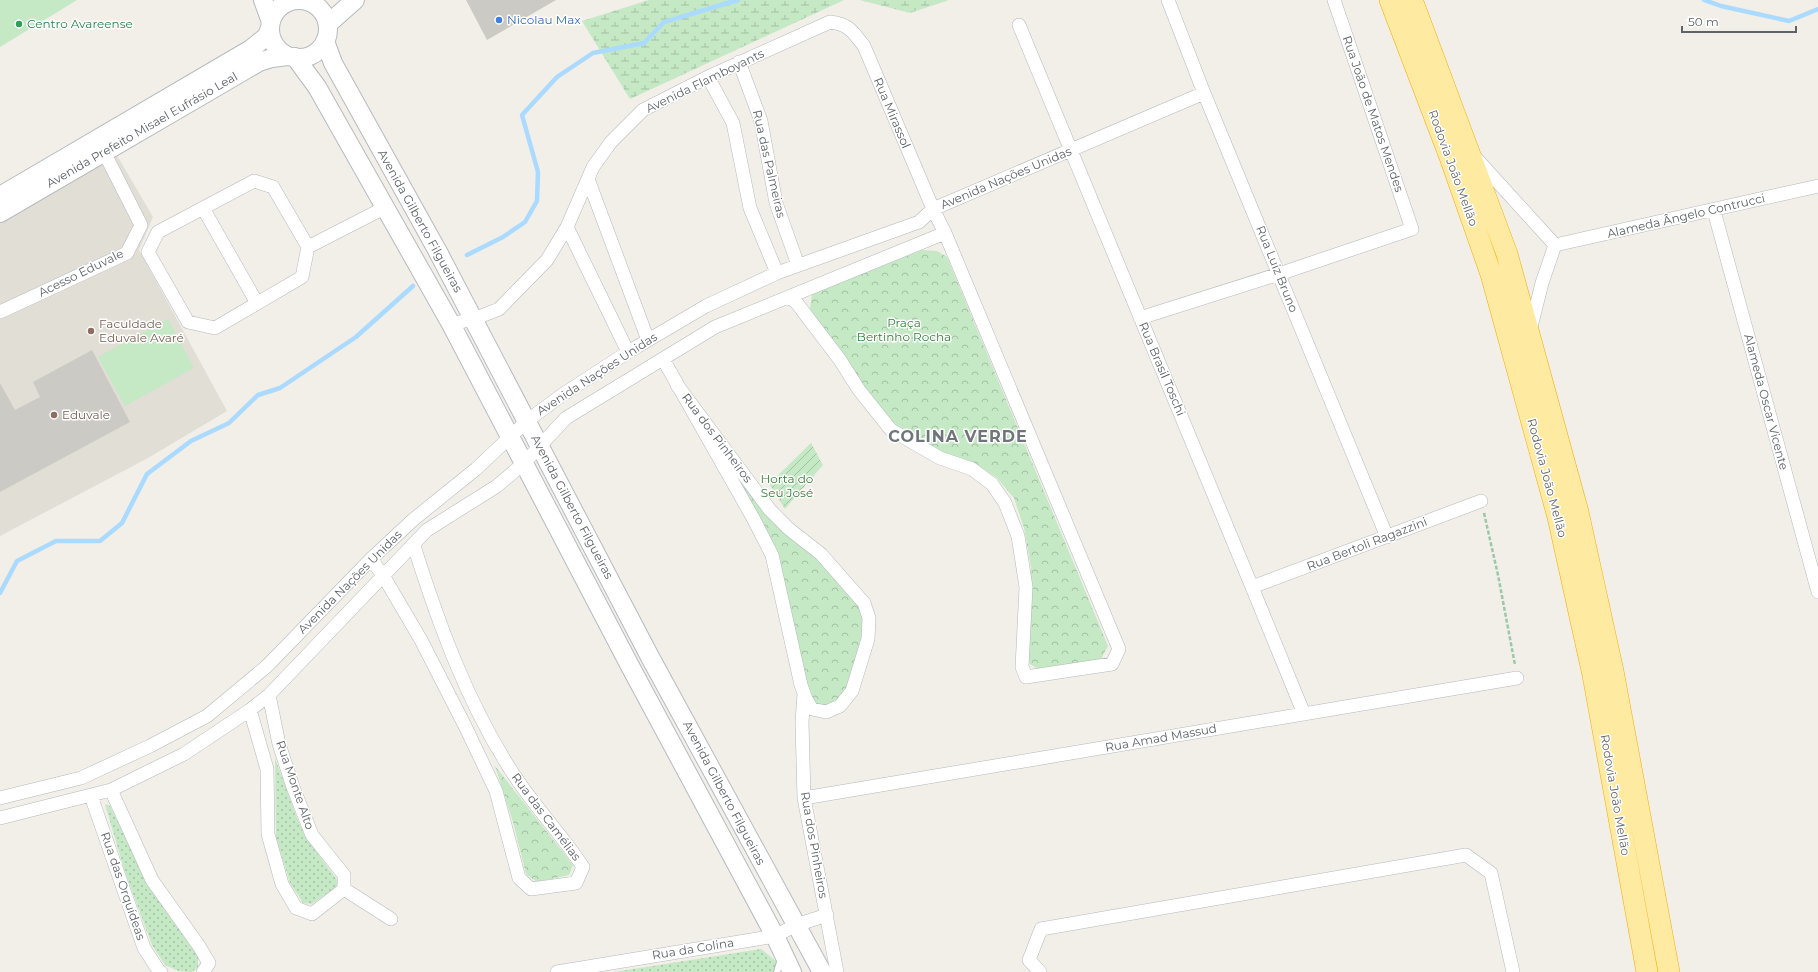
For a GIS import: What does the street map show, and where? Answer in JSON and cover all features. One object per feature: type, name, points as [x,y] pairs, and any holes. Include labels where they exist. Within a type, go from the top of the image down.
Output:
[{"type":"highway","name":"Rodovia João Mellão","points":[[1390,0],[1450,157],[1491,274],[1558,517],[1593,675],[1647,972]]},
{"type":"highway","name":"Rodovia João Mellão","points":[[1412,0],[1507,254],[1530,333],[1578,512],[1612,664],[1669,972]]},
{"type":"main road","points":[[263,0],[271,25],[273,41],[281,52],[300,58],[310,56],[317,52],[327,32],[355,0]]},
{"type":"main road","points":[[271,25],[275,13],[283,5],[296,0],[306,1],[322,3],[322,11],[327,32]]},
{"type":"main road","name":"Avenida Prefeito Misael Eufrásio Leal","points":[[0,196],[251,50],[267,36],[271,25]]},
{"type":"main road","name":"Avenida Gilberto Filgueiras","points":[[327,32],[333,63],[474,319],[650,656],[822,972]]},
{"type":"main road","name":"Avenida Prefeito Misael Eufrásio Leal","points":[[0,213],[259,62],[272,58],[292,56]]},
{"type":"main road","name":"Avenida Gilberto Filgueiras","points":[[292,56],[317,87],[451,324],[630,666],[743,879],[775,936],[792,972]]},
{"type":"main road","points":[[357,157],[380,146]]},
{"type":"main road","points":[[630,666],[650,656]]},
{"type":"street","name":"Rua Luiz Bruno","points":[[1168,0],[1204,93],[1387,536]]},
{"type":"street","name":"Rua João de Matos Mendes","points":[[1279,274],[1412,229],[1334,0]]},
{"type":"street","name":"Avenida Flamboyants","points":[[451,324],[474,319],[499,309],[547,260],[567,227],[593,167],[611,142],[643,110],[739,62],[830,22],[842,23]]},
{"type":"street","name":"Rua Mirassol","points":[[842,23],[864,46],[932,209]]},
{"type":"street","name":"Rua Brasil Toschi","points":[[1018,25],[1304,714]]},
{"type":"street","name":"Rua das Palmeiras","points":[[739,62],[761,121],[776,204],[798,265]]},
{"type":"street","name":"Rua das Palmeiras","points":[[708,77],[733,123],[750,208],[777,273]]},
{"type":"street","name":"Avenida Nações Unidas","points":[[0,798],[81,778],[150,746],[207,716],[267,666],[371,559],[414,518],[476,469],[511,438],[527,421],[562,395],[628,352],[706,306],[777,273],[919,222],[932,209],[1204,93]]},
{"type":"street","points":[[1469,150],[1555,246],[1542,283],[1530,333]]},
{"type":"street","name":"Acesso Eduvale","points":[[0,312],[126,253],[141,224],[104,152]]},
{"type":"street","points":[[588,179],[648,340]]},
{"type":"street","points":[[254,181],[273,187],[308,247],[302,277],[215,328],[188,322],[148,252],[158,232],[254,181]]},
{"type":"street","name":"Alameda Ângelo Contrucci","points":[[1555,246],[1714,211],[1818,186]]},
{"type":"street","points":[[308,247],[386,207]]},
{"type":"street","points":[[203,208],[257,303]]},
{"type":"street","points":[[788,297],[796,302],[840,360],[859,390],[891,430],[940,458],[972,469],[992,484],[1005,503],[1018,536],[1026,587],[1022,667],[1026,677],[1112,664],[1119,648],[945,234],[932,209]]},
{"type":"street","name":"Alameda Oscar Vicente","points":[[1714,211],[1818,592]]},
{"type":"street","points":[[567,227],[628,352]]},
{"type":"street","name":"Avenida Nações Unidas","points":[[0,818],[111,790],[184,754],[250,710],[269,695],[414,546],[427,530],[497,486],[524,463],[566,418],[715,327],[945,234]]},
{"type":"street","points":[[1140,318],[1279,274]]},
{"type":"street","name":"Rua dos Pinheiros","points":[[663,359],[677,384],[753,518],[772,555],[804,694],[812,709],[826,712],[840,706],[852,691],[868,639],[869,618],[864,603],[821,554],[789,529],[770,510],[677,384]]},
{"type":"street","name":"Rua Bertoli Ragazzini","points":[[1252,587],[1481,501]]},
{"type":"street","name":"Rua das Camélias","points":[[371,559],[384,577],[421,640],[466,726],[496,791],[519,878],[530,889],[576,883],[583,867],[514,776],[480,720],[430,596],[414,546]]},
{"type":"street","name":"Rua Amad Massud","points":[[804,798],[1517,678]]},
{"type":"street","name":"Rua dos Pinheiros","points":[[804,694],[802,722],[804,798],[837,972]]},
{"type":"street","name":"Rua Monte Alto","points":[[250,710],[267,769],[268,834],[282,884],[296,908],[312,914],[344,888],[344,875],[312,835],[293,787],[279,744],[269,695]]},
{"type":"street","name":"Rua das Orquídeas","points":[[111,790],[152,880],[199,946],[209,963],[203,972]]},
{"type":"street","name":"Rua das Orquídeas","points":[[91,796],[144,948],[161,972]]},
{"type":"street","points":[[1040,972],[1029,960],[1041,929],[1466,856],[1491,873],[1513,972]]},
{"type":"street","points":[[344,888],[391,919]]},
{"type":"street","name":"Rua da Colina","points":[[565,971],[775,936],[796,926],[827,915]]},
{"type":"lane","points":[[777,972],[783,954]]},
{"type":"path","points":[[1481,501],[1498,575],[1517,678]]},
{"type":"shaded area","name":"Faculdade Eduvale Avaré","points":[[115,152],[153,217],[139,250],[227,411],[148,458],[0,536],[0,218]]},
{"type":"green space","name":"Centro Avareense","points":[[0,0],[77,0],[0,47]]},
{"type":"green space","points":[[649,0],[844,0],[630,99],[582,21]]},
{"type":"green space","points":[[860,0],[949,0],[910,13]]},
{"type":"green space","name":"Praça Bertinho Rocha","points":[[922,250],[937,251],[947,257],[1108,646],[1101,659],[1040,670],[1030,664],[1026,648],[1031,614],[1031,567],[1024,528],[1014,498],[997,478],[975,463],[921,446],[894,424],[859,386],[834,343],[810,309],[812,294]]},
{"type":"green space","points":[[168,319],[194,368],[125,406],[98,357]]},
{"type":"green space","points":[[713,439],[860,605],[865,619],[864,638],[848,689],[837,703],[826,707],[815,706],[809,697],[776,554]]},
{"type":"green space","name":"Horta do Seu José","points":[[811,443],[823,465],[785,509],[769,484]]},
{"type":"green space","points":[[275,758],[306,838],[338,881],[337,886],[312,904],[303,903],[290,883],[276,837]]},
{"type":"green space","points":[[495,766],[573,865],[569,875],[537,882],[526,874],[513,822]]},
{"type":"green space","points":[[105,804],[110,806],[146,881],[198,957],[198,967],[192,972],[179,971],[165,965],[152,945],[124,869]]},
{"type":"green space","points":[[761,949],[776,961],[782,972],[614,972]]},
{"type":"building","name":"Nicolau Max","points":[[466,0],[556,0],[487,40]]},
{"type":"building","points":[[92,350],[130,422],[0,492],[0,383],[15,410],[40,397],[33,382]]},
{"type":"waterway","points":[[467,255],[503,237],[525,222],[537,201],[538,172],[522,115],[557,77],[593,53],[644,43],[664,22],[738,0]]},
{"type":"waterway","points":[[1704,0],[1721,6],[1789,21],[1818,9]]},
{"type":"waterway","points":[[0,593],[17,561],[56,541],[100,541],[122,523],[147,474],[191,441],[229,423],[258,395],[280,388],[356,337],[413,286]]},
{"type":"place","name":"Nicolau Max","points":[[499,20]]},
{"type":"place","name":"Centro Avareense","points":[[19,24]]},
{"type":"place","name":"Faculdade Eduvale Avaré","points":[[91,331]]},
{"type":"place","name":"Eduvale","points":[[54,415]]},
{"type":"district","name":"COLINA VERDE","points":[[958,436]]}]
